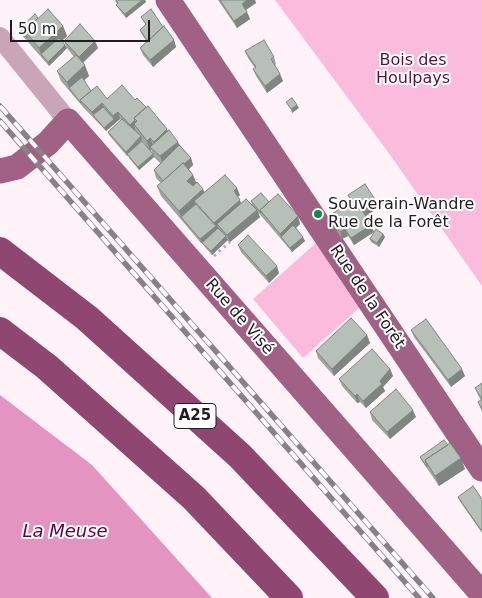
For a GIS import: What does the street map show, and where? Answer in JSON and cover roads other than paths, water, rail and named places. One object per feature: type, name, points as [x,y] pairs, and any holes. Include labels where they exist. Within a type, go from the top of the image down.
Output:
[{"type":"highway","name":"A25","points":[[0,251],[87,318],[240,456],[375,598]]},
{"type":"highway","points":[[0,330],[47,368],[194,498],[289,598]]},
{"type":"main road","name":"Rue de la Forêt","points":[[168,0],[482,469]]},
{"type":"main road","points":[[0,170],[17,167],[48,143],[68,121]]},
{"type":"main road","name":"Rue de Visé","points":[[68,121],[482,594]]},
{"type":"street","name":"Rue de Visé","points":[[0,37],[68,121]]},
{"type":"water","name":"La Meuse","points":[[0,395],[92,465],[212,598],[0,598]]},
{"type":"railway","points":[[0,106],[433,598]]},
{"type":"railway","points":[[0,121],[419,598]]},
{"type":"place","name":"Souverain-Wandre Rue de la Forêt","points":[[318,214]]},
{"type":"park label","name":"Bois des Houlpays","points":[[413,70]]}]
